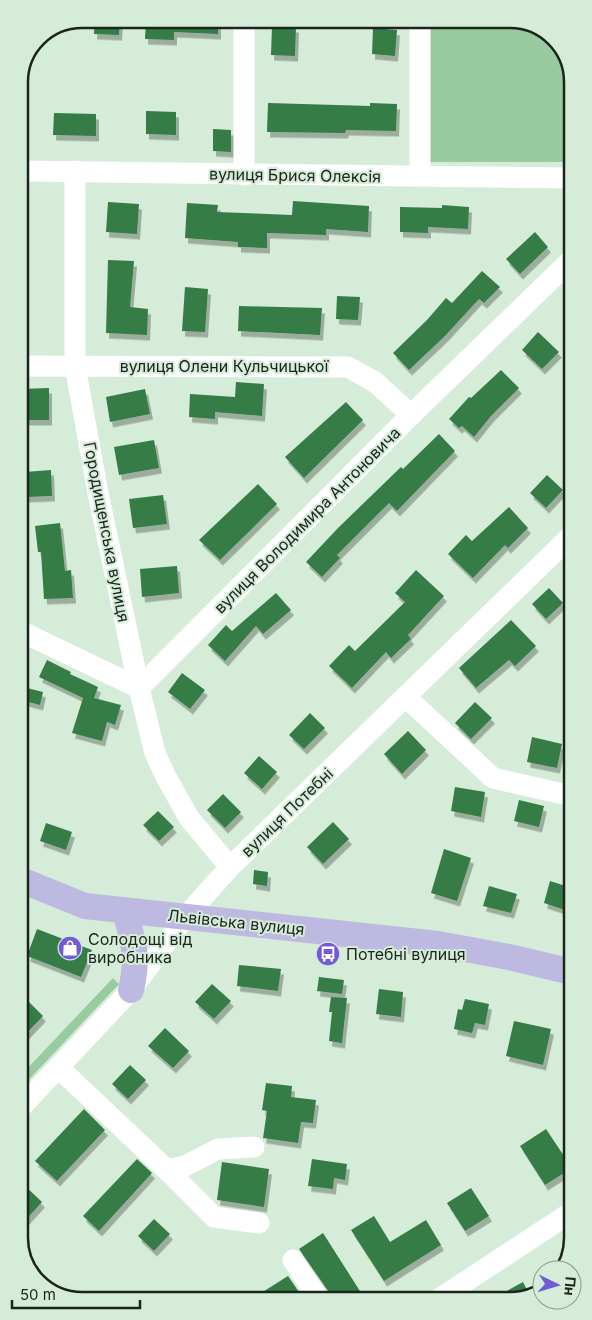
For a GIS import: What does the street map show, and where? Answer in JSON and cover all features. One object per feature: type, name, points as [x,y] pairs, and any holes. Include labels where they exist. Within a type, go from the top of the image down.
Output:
[{"type":"main road","name":"Львівська вулиця","points":[[28,883],[85,906],[438,944],[509,957],[564,970]]},
{"type":"main road","points":[[124,910],[136,954],[136,968],[130,990]]},
{"type":"street","points":[[244,28],[244,175]]},
{"type":"street","points":[[420,28],[420,176]]},
{"type":"street","name":"вулиця Брися Олексія","points":[[28,171],[564,178]]},
{"type":"street","name":"Городищенська вулиця","points":[[74,171],[75,366],[98,492],[139,688],[155,753],[165,775],[189,818],[230,867]]},
{"type":"street","name":"вулиця Володимира Антоновича","points":[[139,688],[411,415],[564,267]]},
{"type":"street","name":"вулиця Олени Кульчицької","points":[[28,366],[348,366],[375,382],[411,415]]},
{"type":"street","name":"вулиця Потебні","points":[[28,1100],[130,990],[186,916],[230,867],[564,543]]},
{"type":"street","points":[[28,635],[139,688]]},
{"type":"street","points":[[406,697],[493,778],[564,794]]},
{"type":"street","points":[[59,1068],[214,1217],[259,1222]]},
{"type":"street","points":[[167,1170],[185,1166],[218,1149],[254,1148]]},
{"type":"street","points":[[448,1292],[564,1217]]},
{"type":"street","points":[[293,1260],[314,1292]]},
{"type":"green space","points":[[428,28],[525,29],[549,43],[562,64],[563,71],[564,162],[427,162]]},
{"type":"green space","points":[[113,978],[119,984],[28,1081],[28,1068]]},
{"type":"building","points":[[94,28],[119,28],[119,35],[94,34]]},
{"type":"building","points":[[146,28],[218,28],[218,34],[174,32],[174,40],[145,39]]},
{"type":"building","points":[[272,28],[296,28],[295,56],[271,55]]},
{"type":"building","points":[[373,28],[397,30],[395,56],[372,54]]},
{"type":"building","points":[[268,103],[370,106],[370,103],[397,104],[396,131],[346,130],[345,133],[267,132]]},
{"type":"building","points":[[146,111],[176,112],[176,135],[146,134]]},
{"type":"building","points":[[54,113],[96,114],[96,136],[53,135]]},
{"type":"building","points":[[213,129],[231,130],[231,152],[213,151]]},
{"type":"building","points":[[293,201],[369,206],[368,232],[326,229],[326,235],[267,233],[267,248],[238,247],[238,242],[185,238],[187,203],[218,205],[217,212],[292,215]]},
{"type":"building","points":[[108,202],[139,204],[137,234],[106,232]]},
{"type":"building","points":[[442,205],[469,207],[468,229],[428,227],[428,233],[400,232],[400,207],[442,208]]},
{"type":"building","points":[[535,232],[548,247],[520,274],[506,259]]},
{"type":"building","points":[[108,260],[134,261],[130,307],[148,309],[147,335],[106,333]]},
{"type":"building","points":[[482,271],[500,287],[484,303],[479,299],[445,336],[409,370],[393,353],[427,320],[446,298],[452,303]]},
{"type":"building","points":[[185,287],[208,289],[205,332],[182,331]]},
{"type":"building","points":[[337,296],[360,297],[358,320],[336,319]]},
{"type":"building","points":[[239,306],[322,308],[320,335],[238,331]]},
{"type":"building","points":[[538,332],[559,352],[542,369],[522,350]]},
{"type":"building","points":[[501,370],[519,388],[491,416],[474,437],[462,426],[459,428],[449,419],[469,397],[471,398]]},
{"type":"building","points":[[236,382],[264,384],[262,416],[215,412],[215,419],[189,417],[190,394],[235,397]]},
{"type":"building","points":[[49,388],[49,420],[28,420],[28,389]]},
{"type":"building","points":[[145,389],[150,414],[110,422],[106,397]]},
{"type":"building","points":[[346,402],[363,420],[304,478],[285,457]]},
{"type":"building","points":[[439,434],[455,451],[397,511],[389,503],[337,555],[340,558],[322,577],[306,562],[401,467],[403,469]]},
{"type":"building","points":[[154,440],[159,468],[119,475],[114,447]]},
{"type":"building","points":[[51,470],[52,496],[28,497],[28,472]]},
{"type":"building","points":[[547,475],[563,490],[546,508],[530,493]]},
{"type":"building","points":[[258,484],[277,504],[220,560],[199,540]]},
{"type":"building","points":[[163,495],[167,524],[133,528],[129,499]]},
{"type":"building","points":[[509,507],[528,528],[508,548],[505,545],[473,578],[448,554],[466,535],[472,541]]},
{"type":"building","points":[[60,523],[65,571],[71,570],[73,598],[44,599],[41,552],[38,552],[35,526]]},
{"type":"building","points":[[177,566],[179,593],[142,597],[140,569]]},
{"type":"building","points":[[416,570],[444,596],[408,635],[411,639],[391,658],[386,652],[352,688],[329,666],[349,645],[355,651],[405,602],[395,593]]},
{"type":"building","points":[[549,588],[563,603],[546,619],[532,604]]},
{"type":"building","points":[[276,593],[291,610],[263,634],[256,626],[225,661],[208,645],[226,625],[232,631]]},
{"type":"building","points":[[511,620],[536,646],[515,666],[509,660],[476,688],[459,668]]},
{"type":"building","points":[[47,660],[71,672],[70,674],[98,687],[94,698],[121,705],[115,725],[107,722],[102,741],[72,733],[83,698],[39,677]]},
{"type":"building","points":[[182,673],[205,690],[190,709],[168,692]]},
{"type":"building","points":[[28,688],[43,692],[40,705],[28,702]]},
{"type":"building","points":[[475,702],[492,718],[471,739],[455,723]]},
{"type":"building","points":[[310,713],[325,728],[304,749],[289,735]]},
{"type":"building","points":[[408,731],[426,750],[402,774],[384,754]]},
{"type":"building","points":[[532,737],[562,744],[557,768],[527,762]]},
{"type":"building","points":[[259,756],[277,772],[262,789],[244,773]]},
{"type":"building","points":[[455,787],[485,792],[481,817],[451,811]]},
{"type":"building","points":[[223,794],[241,812],[225,828],[207,810]]},
{"type":"building","points":[[519,800],[544,806],[539,827],[514,821]]},
{"type":"building","points":[[158,811],[174,827],[159,841],[143,825]]},
{"type":"building","points":[[333,822],[349,839],[323,864],[307,847]]},
{"type":"building","points":[[46,823],[72,832],[66,850],[40,841]]},
{"type":"building","points":[[444,849],[471,858],[457,901],[431,893]]},
{"type":"building","points":[[254,870],[268,872],[267,886],[253,884]]},
{"type":"building","points":[[550,881],[564,885],[564,910],[544,903]]},
{"type":"building","points":[[489,886],[517,894],[511,913],[483,906]]},
{"type":"building","points":[[37,929],[92,950],[81,977],[28,956]]},
{"type":"building","points":[[239,965],[281,969],[278,991],[237,986]]},
{"type":"building","points":[[319,977],[344,980],[342,994],[317,991]]},
{"type":"building","points":[[212,984],[231,1001],[214,1019],[195,1002]]},
{"type":"building","points":[[379,989],[403,992],[401,1017],[376,1014]]},
{"type":"building","points":[[331,997],[347,998],[342,1043],[329,1041],[332,1012],[329,1012]]},
{"type":"building","points":[[465,999],[489,1004],[485,1025],[475,1023],[472,1033],[454,1029],[458,1009],[462,1010]]},
{"type":"building","points":[[28,1001],[43,1016],[28,1032]]},
{"type":"building","points":[[514,1021],[551,1029],[543,1065],[506,1056]]},
{"type":"building","points":[[165,1028],[189,1051],[173,1068],[148,1046]]},
{"type":"building","points":[[130,1065],[146,1080],[128,1099],[112,1084]]},
{"type":"building","points":[[266,1083],[292,1086],[291,1097],[316,1100],[313,1123],[301,1122],[298,1143],[263,1138],[267,1111],[262,1110]]},
{"type":"building","points":[[84,1109],[105,1130],[57,1181],[35,1161]]},
{"type":"building","points":[[546,1129],[564,1156],[564,1173],[545,1185],[520,1146]]},
{"type":"building","points":[[137,1159],[152,1173],[99,1231],[83,1216]]},
{"type":"building","points":[[312,1159],[347,1164],[345,1180],[334,1178],[333,1189],[308,1186]]},
{"type":"building","points":[[222,1162],[269,1169],[264,1207],[217,1200]]},
{"type":"building","points":[[471,1188],[489,1216],[465,1231],[447,1203]]},
{"type":"building","points":[[28,1189],[42,1202],[28,1217]]},
{"type":"building","points":[[374,1216],[390,1242],[426,1220],[441,1245],[384,1281],[351,1230]]},
{"type":"building","points":[[154,1219],[170,1234],[154,1251],[138,1236]]},
{"type":"building","points":[[323,1233],[361,1292],[329,1292],[299,1249]]},
{"type":"building","points":[[288,1276],[299,1292],[263,1292]]},
{"type":"building","points":[[523,1282],[527,1290],[518,1292],[505,1292]]},
{"type":"place","name":"Солодощі від виробника","points":[[70,948]]},
{"type":"place","name":"Потебні вулиця","points":[[328,954]]}]
